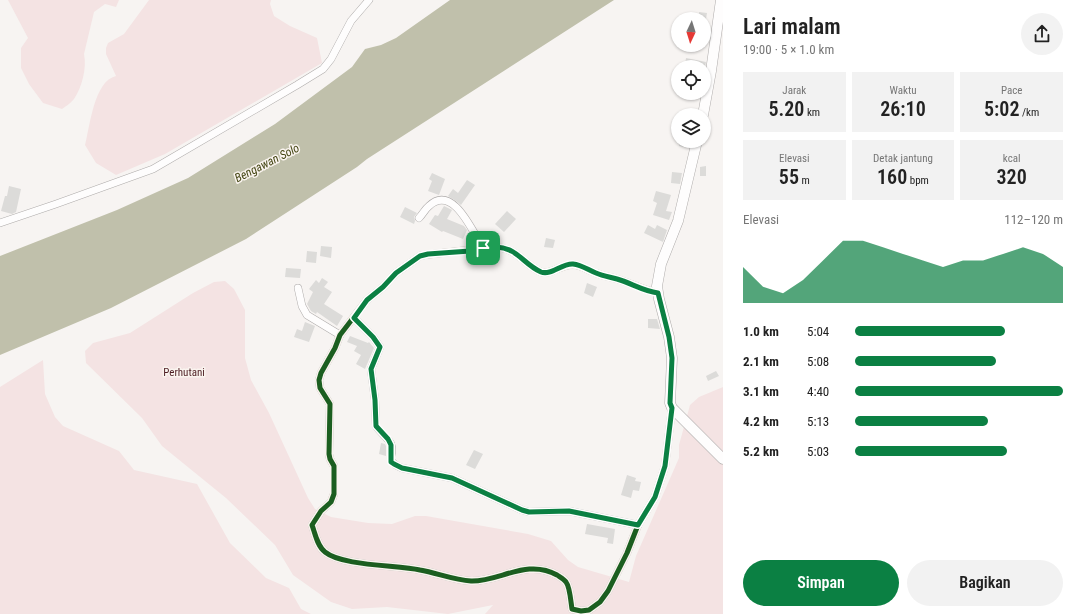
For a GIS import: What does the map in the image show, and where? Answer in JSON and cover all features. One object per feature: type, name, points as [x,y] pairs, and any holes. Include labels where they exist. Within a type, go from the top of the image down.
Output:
[{"type":"street","points":[[0,223],[153,169],[297,85],[323,69],[331,59],[351,21],[369,0]]},
{"type":"street","points":[[704,108],[712,71],[721,0]]},
{"type":"street","points":[[695,148],[678,221],[661,264],[657,286],[669,337],[672,358],[670,403],[672,408],[723,459]]},
{"type":"street","points":[[419,218],[430,205],[437,201],[451,202],[462,214],[483,248]]},
{"type":"street","points":[[658,293],[646,291],[616,278],[595,273],[576,265],[562,265],[548,272],[541,272],[513,251],[503,247],[428,254],[420,256],[396,273],[383,287],[367,300],[340,335],[335,348],[320,373],[320,388],[330,404],[329,454],[334,466],[334,494],[331,502],[321,511],[312,524],[319,544],[323,551],[331,556],[367,564],[420,570],[470,581],[482,580],[514,571],[534,569],[550,571],[560,576],[567,583],[572,609],[581,611],[589,610],[600,602],[627,553],[638,525],[655,497],[665,466],[672,408]]},
{"type":"street","points":[[298,288],[302,306],[307,315],[340,335]]},
{"type":"street","points":[[354,318],[373,337],[380,347],[371,369],[375,400],[376,426],[388,439],[391,445],[390,459],[394,464],[402,468],[452,478],[529,512],[569,511],[638,525]]},
{"type":"green space","points":[[8,0],[119,0],[116,7],[105,4],[94,12],[84,54],[85,65],[81,83],[74,99],[62,109],[43,103],[29,84],[21,68],[21,48],[28,38]]},
{"type":"green space","points":[[149,0],[271,0],[270,4],[274,16],[290,26],[317,38],[322,63],[165,154],[116,175],[96,163],[85,145],[91,116],[98,95],[103,86],[116,76],[106,54],[108,43],[124,34]]},
{"type":"green space","name":"Perhutani","points":[[225,281],[234,289],[245,310],[245,358],[251,380],[269,413],[308,498],[315,509],[331,517],[368,523],[392,524],[415,516],[426,516],[528,534],[551,541],[568,560],[578,567],[629,582],[636,556],[679,458],[679,445],[690,405],[699,397],[723,387],[723,614],[485,614],[493,605],[448,614],[387,607],[352,609],[331,602],[293,575],[275,545],[226,498],[162,446],[142,418],[86,363],[85,351],[93,343],[130,333],[193,293],[214,282]]},
{"type":"green space","points":[[43,360],[45,394],[55,417],[63,426],[119,451],[134,470],[197,484],[230,543],[266,578],[289,588],[301,609],[311,614],[0,614],[0,387]]},
{"type":"water","name":"Bengawan Solo","points":[[450,0],[614,0],[246,239],[111,308],[0,355],[0,256],[117,210],[188,178],[275,124],[352,67],[365,49],[381,45],[396,38]]},
{"type":"building","points":[[686,58],[696,60],[686,60]]},
{"type":"building","points":[[706,166],[706,176],[700,176],[700,167]]},
{"type":"building","points":[[672,172],[682,173],[680,184],[671,183]]},
{"type":"building","points":[[432,173],[445,179],[439,195],[428,191],[432,181],[429,179]]},
{"type":"building","points":[[467,180],[475,185],[461,205],[448,196],[453,189],[458,193]]},
{"type":"building","points":[[9,186],[21,189],[16,212],[12,214],[1,211]]},
{"type":"building","points":[[656,191],[671,195],[666,211],[672,212],[669,220],[653,215],[657,203],[653,201]]},
{"type":"building","points":[[444,206],[452,210],[447,219],[464,226],[467,230],[463,239],[443,231],[442,232],[429,224],[435,215],[438,216]]},
{"type":"building","points":[[405,207],[417,213],[414,217],[414,224],[400,217]]},
{"type":"building","points":[[507,211],[516,219],[504,232],[495,224]]},
{"type":"building","points":[[648,225],[655,229],[657,225],[667,230],[663,242],[644,233]]},
{"type":"building","points":[[546,238],[555,240],[553,248],[544,247]]},
{"type":"building","points":[[321,246],[332,247],[331,258],[320,256]]},
{"type":"building","points":[[307,251],[317,252],[316,263],[306,262]]},
{"type":"building","points":[[286,268],[301,269],[300,278],[285,277]]},
{"type":"building","points":[[322,278],[328,282],[324,287],[332,292],[324,304],[343,316],[337,326],[317,312],[316,314],[311,311],[307,304],[313,292],[309,289],[316,280],[319,283]]},
{"type":"building","points":[[587,283],[597,287],[593,297],[584,293]]},
{"type":"building","points":[[648,319],[657,319],[660,329],[648,328]]},
{"type":"building","points":[[305,322],[315,326],[309,342],[294,337],[297,329],[302,331]]},
{"type":"building","points":[[350,336],[368,343],[369,342],[374,348],[365,369],[356,364],[361,355],[354,351],[357,346],[347,342]]},
{"type":"building","points":[[716,371],[719,376],[708,381],[706,376]]},
{"type":"building","points":[[381,443],[385,444],[386,446],[386,456],[379,454]]},
{"type":"building","points":[[474,450],[483,454],[475,469],[466,465]]},
{"type":"building","points":[[627,475],[636,478],[635,481],[641,482],[639,491],[633,490],[631,498],[621,495]]},
{"type":"building","points":[[587,524],[615,529],[613,544],[607,543],[608,538],[585,534]]},
{"type":"cycle path","points":[[658,293],[576,265],[566,265],[549,272],[541,272],[515,253],[503,248],[495,247],[420,256],[396,273],[383,287],[367,300],[340,335],[335,348],[321,373],[319,380],[320,388],[330,404],[329,454],[334,466],[334,494],[331,502],[321,511],[312,525],[320,546],[325,552],[333,557],[356,563],[410,568],[471,581],[492,578],[524,570],[546,570],[557,575],[566,582],[572,609],[581,611],[589,610],[600,602],[608,591],[627,553],[638,525],[655,497],[665,466],[672,408]]},
{"type":"route","points":[[503,247],[513,251],[541,272],[548,272],[562,265],[576,265],[607,277],[616,278],[646,291],[658,293],[669,337],[672,358],[670,403],[672,408],[665,466],[655,497],[638,525],[569,511],[529,512],[510,505],[452,478],[402,468],[391,462],[391,445],[388,439],[376,426],[375,400],[371,369],[380,347],[373,337],[354,318],[367,300],[383,287],[396,273],[420,256],[457,251],[470,251],[483,248],[503,247]]}]
